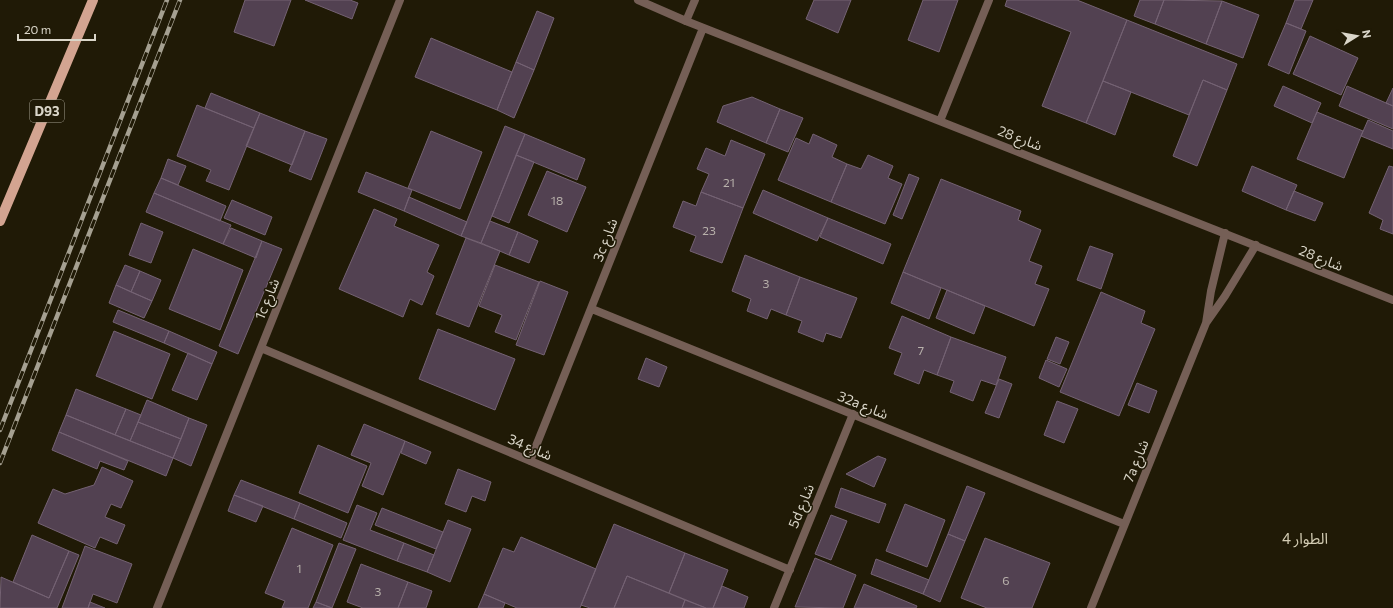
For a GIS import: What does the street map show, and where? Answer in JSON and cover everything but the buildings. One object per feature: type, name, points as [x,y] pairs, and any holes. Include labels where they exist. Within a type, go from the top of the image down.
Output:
[{"type":"main road","name":"D93","points":[[0,221],[93,0]]},
{"type":"street","name":"1c شارع","points":[[157,608],[400,0]]},
{"type":"street","name":"شارع 28","points":[[638,0],[703,28],[1393,300]]},
{"type":"street","points":[[686,21],[694,0]]},
{"type":"street","points":[[940,121],[989,0]]},
{"type":"street","name":"3c شارع","points":[[530,461],[703,28]]},
{"type":"street","name":"7a شارع","points":[[1206,323],[1211,291],[1224,233]]},
{"type":"street","name":"7a شارع","points":[[1091,608],[1206,323],[1225,296],[1256,245]]},
{"type":"street","name":"32a شارع","points":[[592,309],[1124,524]]},
{"type":"street","name":"شارع 34","points":[[261,348],[790,570]]},
{"type":"street","name":"5d شارع","points":[[774,608],[853,414]]},
{"type":"railway","points":[[0,430],[167,0]]},
{"type":"railway","points":[[0,463],[180,0]]},
{"type":"district","name":"الطوار 4","points":[[1305,539]]}]
